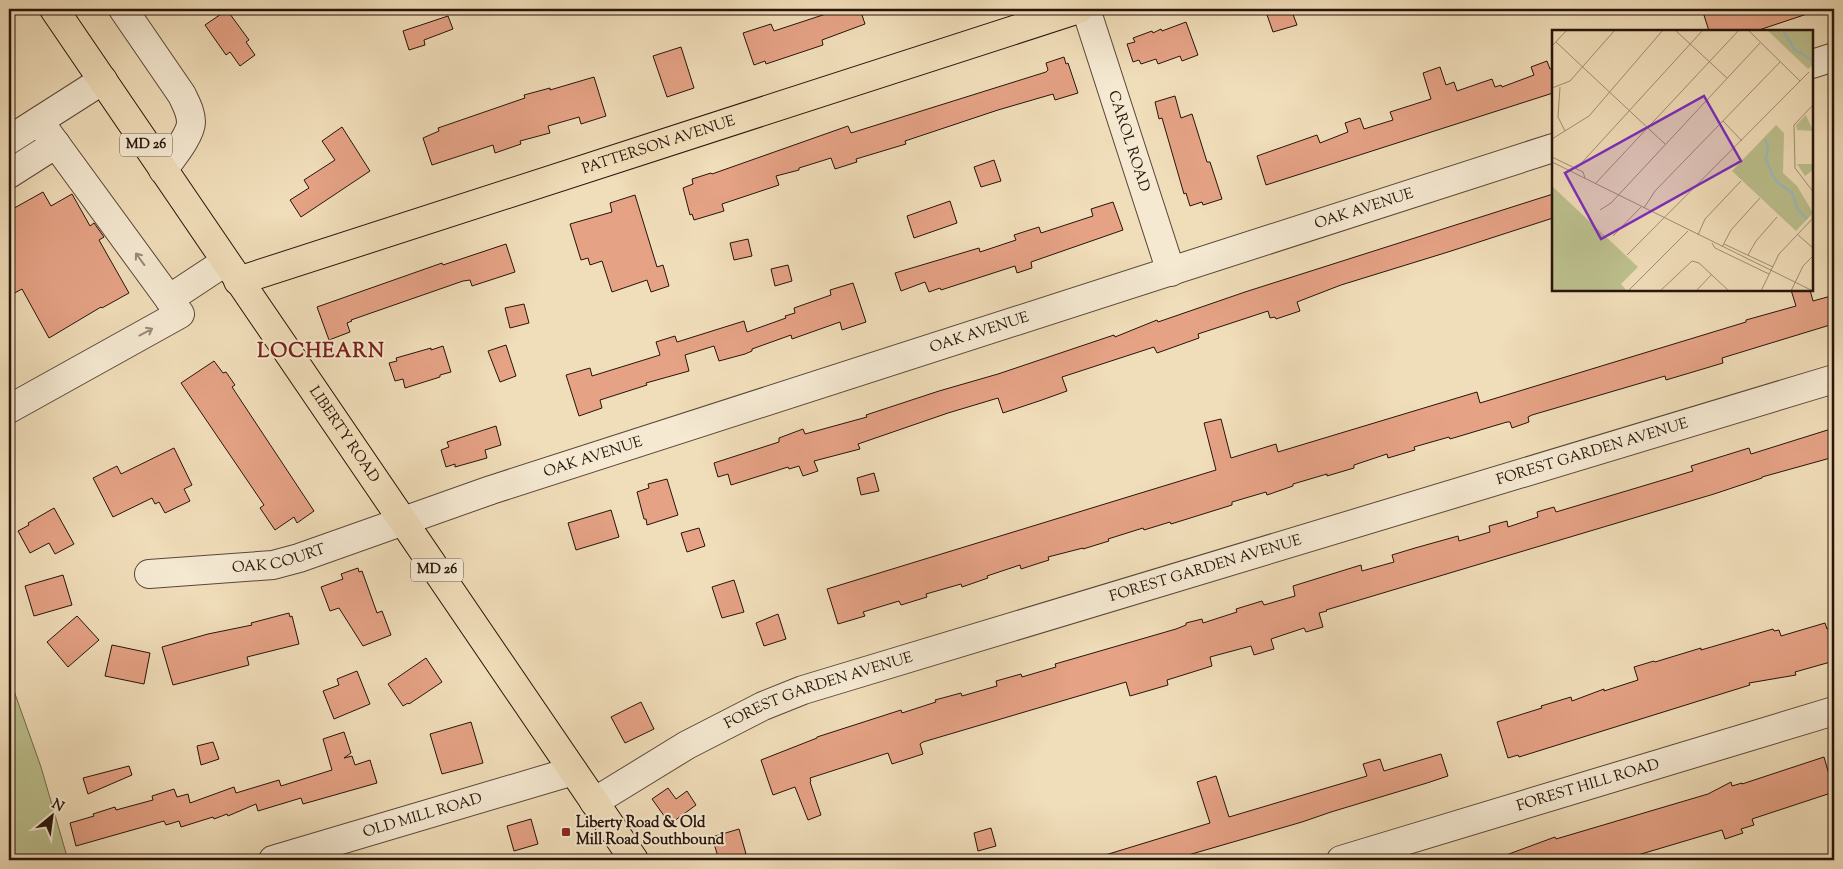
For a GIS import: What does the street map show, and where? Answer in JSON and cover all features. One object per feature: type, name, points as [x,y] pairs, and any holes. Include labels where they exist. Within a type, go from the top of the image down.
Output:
[{"type":"main road","name":"LIBERTY ROAD","points":[[54,9],[634,860]]},
{"type":"main road","name":"PATTERSON AVENUE","points":[[232,271],[1079,9]]},
{"type":"street","name":"CAROL ROAD","points":[[1086,9],[1171,272]]},
{"type":"street","points":[[132,12],[189,110],[191,123],[188,133],[163,170]]},
{"type":"street","points":[[1813,64],[1834,57]]},
{"type":"street","points":[[9,140],[102,80]]},
{"type":"street","points":[[39,121],[174,306]]},
{"type":"street","points":[[9,174],[56,144]]},
{"type":"street","name":"OAK AVENUE","points":[[405,522],[510,484],[1552,148]]},
{"type":"street","points":[[9,409],[113,350],[174,306],[232,271]]},
{"type":"street","name":"FOREST GARDEN AVENUE","points":[[594,802],[687,745],[763,706],[803,690],[1834,379]]},
{"type":"street","name":"OAK COURT","points":[[149,574],[273,565],[405,522]]},
{"type":"street","name":"FOREST HILL ROAD","points":[[1341,860],[1834,711]]},
{"type":"street","name":"OLD MILL ROAD","points":[[273,860],[573,772]]},
{"type":"green space","points":[[9,677],[41,767],[68,860],[9,860]]},
{"type":"building","points":[[841,9],[860,9],[865,24],[822,40],[823,45],[766,64],[765,61],[754,65],[743,33],[771,24],[774,31]]},
{"type":"building","points":[[1265,9],[1291,9],[1297,25],[1273,32]]},
{"type":"building","points":[[1702,9],[1816,9],[1816,11],[1759,30],[1709,30]]},
{"type":"building","points":[[227,10],[249,40],[246,42],[255,55],[240,66],[230,52],[226,55],[205,25]]},
{"type":"building","points":[[448,16],[453,29],[424,40],[425,45],[409,50],[403,31]]},
{"type":"building","points":[[1186,22],[1198,55],[1182,61],[1180,56],[1158,64],[1156,59],[1141,64],[1139,60],[1133,62],[1127,44],[1135,42],[1133,38],[1152,31],[1153,33],[1161,29],[1162,31]]},
{"type":"building","points":[[681,47],[694,88],[667,97],[653,56]]},
{"type":"building","points":[[1064,57],[1066,64],[1068,63],[1078,93],[1055,100],[1053,94],[998,110],[905,141],[906,144],[856,159],[857,162],[835,169],[831,158],[799,168],[799,170],[776,176],[779,185],[722,204],[724,211],[694,220],[692,214],[690,215],[683,188],[693,184],[692,179],[712,174],[848,126],[851,133],[1046,72],[1048,70],[1046,63]]},
{"type":"building","points":[[1547,61],[1550,69],[1552,68],[1552,93],[1266,185],[1257,156],[1317,135],[1320,143],[1348,132],[1345,123],[1360,118],[1364,129],[1393,120],[1390,112],[1431,99],[1423,73],[1440,67],[1446,85],[1454,82],[1457,91],[1492,79],[1495,87],[1501,85],[1502,87],[1534,75],[1531,67]]},
{"type":"building","points":[[594,77],[606,116],[581,124],[579,117],[548,126],[550,133],[520,141],[521,144],[495,153],[493,145],[432,165],[423,138],[439,131],[438,128],[525,98],[524,95],[550,88],[550,90]]},
{"type":"building","points":[[1175,96],[1181,118],[1192,114],[1207,162],[1210,162],[1222,199],[1203,205],[1202,202],[1190,206],[1186,193],[1184,194],[1162,118],[1159,119],[1155,102]]},
{"type":"building","points":[[342,127],[370,171],[301,217],[290,200],[309,188],[304,180],[335,160],[322,141]]},
{"type":"building","points":[[994,160],[1001,181],[981,187],[974,167]]},
{"type":"building","points":[[43,192],[51,206],[72,194],[90,226],[94,223],[104,237],[99,240],[129,293],[101,307],[49,338],[22,289],[9,296],[9,211]]},
{"type":"building","points":[[1552,194],[1552,218],[1341,285],[1297,302],[1300,311],[1276,319],[1275,317],[1270,318],[1268,311],[1198,334],[1199,338],[1157,353],[1154,347],[1062,377],[1067,391],[1039,401],[1003,413],[998,398],[948,413],[858,444],[860,449],[814,461],[818,471],[803,476],[799,466],[789,469],[788,467],[731,485],[728,474],[718,477],[714,463],[779,442],[779,438],[803,429],[805,434],[867,417],[866,415],[998,374],[1114,335],[1115,337],[1157,320],[1158,322],[1245,292]]},
{"type":"building","points":[[635,195],[657,267],[663,265],[669,286],[651,292],[647,280],[612,292],[602,261],[590,265],[588,258],[581,260],[570,224],[612,212],[610,203]]},
{"type":"building","points":[[950,201],[957,223],[914,238],[907,216]]},
{"type":"building","points":[[1113,202],[1123,230],[1031,262],[1032,268],[1017,273],[1015,266],[941,290],[940,288],[929,292],[925,282],[901,291],[895,273],[979,248],[980,252],[1016,240],[1014,235],[1039,227],[1041,233],[1093,216],[1091,209]]},
{"type":"building","points":[[748,239],[752,256],[734,260],[730,243]]},
{"type":"building","points":[[506,244],[515,272],[472,286],[470,280],[463,281],[351,320],[347,323],[350,332],[329,340],[317,307],[442,263],[443,265]]},
{"type":"building","points":[[788,265],[792,281],[775,286],[771,269]]},
{"type":"building","points":[[853,283],[866,322],[842,330],[840,322],[792,339],[791,335],[752,349],[752,351],[745,354],[719,361],[714,346],[685,355],[689,371],[646,383],[647,385],[600,400],[602,408],[579,416],[566,375],[590,368],[592,376],[660,355],[656,342],[675,336],[677,342],[744,321],[747,332],[786,318],[785,316],[795,313],[794,308],[831,295],[830,290]]},
{"type":"building","points":[[1791,291],[1810,291],[1813,301],[1831,296],[1834,306],[1834,322],[1829,323],[1830,325],[1722,358],[1723,363],[1666,380],[1665,376],[1532,415],[1528,417],[1529,422],[1512,428],[1510,422],[1507,422],[1450,439],[1449,437],[1414,447],[1415,450],[1388,458],[1387,454],[1354,465],[1354,468],[1293,484],[1293,486],[1267,495],[1266,492],[1232,502],[1232,505],[1171,524],[1170,522],[1144,530],[1143,528],[1083,549],[1048,557],[1049,560],[1021,569],[1020,565],[962,587],[961,584],[926,594],[927,597],[901,605],[899,601],[863,612],[865,616],[838,624],[827,589],[1216,470],[1204,423],[1221,419],[1231,458],[1276,444],[1278,452],[1477,392],[1480,403],[1796,306]]},
{"type":"building","points":[[524,304],[529,323],[510,328],[505,308]]},
{"type":"building","points":[[506,345],[516,376],[500,382],[488,351]]},
{"type":"building","points":[[443,346],[451,372],[405,388],[403,379],[395,381],[389,363],[397,361],[396,358]]},
{"type":"building","points":[[214,361],[223,373],[226,372],[235,385],[232,387],[314,511],[297,523],[294,517],[275,530],[260,508],[264,505],[181,383]]},
{"type":"building","points":[[496,426],[501,445],[485,450],[487,458],[455,467],[455,464],[446,467],[441,450],[449,447],[447,442]]},
{"type":"building","points":[[1834,428],[1834,457],[1762,477],[1714,494],[1326,610],[1319,613],[1323,627],[1306,632],[1304,628],[1271,639],[1274,649],[1254,655],[1251,646],[1210,657],[1212,666],[1167,680],[1168,685],[1130,696],[1126,682],[923,742],[920,744],[923,754],[892,764],[888,753],[810,778],[821,815],[808,820],[795,787],[773,795],[761,760],[817,737],[901,710],[902,713],[936,702],[935,700],[961,693],[962,696],[997,686],[996,681],[1021,674],[1022,677],[1056,667],[1055,664],[1176,629],[1186,625],[1186,623],[1202,619],[1203,623],[1237,612],[1236,609],[1262,601],[1264,605],[1295,596],[1293,586],[1361,565],[1362,571],[1394,562],[1392,555],[1458,536],[1459,541],[1490,532],[1489,526],[1507,521],[1508,527],[1538,517],[1537,512],[1554,507],[1556,512],[1693,471],[1691,466],[1749,448],[1751,454]]},
{"type":"building","points":[[174,448],[192,485],[184,489],[190,501],[165,513],[159,502],[155,504],[152,498],[113,517],[93,478],[117,466],[121,474]]},
{"type":"building","points":[[874,473],[879,491],[861,495],[857,478]]},
{"type":"building","points":[[667,479],[678,515],[647,525],[637,492],[649,488],[648,484]]},
{"type":"building","points":[[54,508],[74,544],[55,554],[49,543],[30,553],[18,531]]},
{"type":"building","points":[[611,510],[619,537],[576,550],[568,523]]},
{"type":"building","points":[[699,528],[705,546],[687,552],[681,533]]},
{"type":"building","points":[[358,568],[359,572],[362,571],[377,613],[382,611],[391,635],[363,646],[339,608],[330,611],[321,587],[343,579],[341,574]]},
{"type":"building","points":[[63,575],[72,605],[34,616],[25,586]]},
{"type":"building","points":[[734,580],[744,612],[722,618],[712,587]]},
{"type":"building","points":[[289,613],[290,617],[292,616],[299,644],[247,657],[249,665],[173,685],[162,647],[208,634],[252,625],[251,623]]},
{"type":"building","points":[[778,614],[786,639],[764,646],[756,623]]},
{"type":"building","points":[[77,616],[99,640],[68,667],[47,642]]},
{"type":"building","points":[[1825,623],[1827,629],[1834,627],[1834,661],[1795,672],[1796,675],[1749,683],[1750,685],[1519,757],[1518,755],[1508,758],[1497,722],[1571,697],[1572,701],[1604,689],[1604,691],[1638,680],[1634,667],[1773,629],[1774,631],[1779,630],[1781,636]]},
{"type":"building","points":[[112,645],[150,653],[144,684],[105,676]]},
{"type":"building","points":[[426,658],[442,682],[403,706],[388,684]]},
{"type":"building","points":[[357,671],[370,704],[334,719],[323,691],[339,685],[337,679]]},
{"type":"building","points":[[641,702],[654,729],[625,743],[611,717]]},
{"type":"building","points":[[471,722],[483,763],[442,774],[430,734]]},
{"type":"building","points":[[344,732],[351,753],[344,758],[352,756],[355,765],[370,760],[377,783],[303,804],[301,798],[258,811],[256,804],[228,816],[227,814],[214,819],[213,817],[181,827],[179,821],[166,825],[164,821],[76,846],[70,823],[115,807],[116,810],[153,800],[152,796],[174,789],[177,797],[188,794],[190,803],[234,787],[236,793],[279,780],[281,786],[332,770],[323,739]]},
{"type":"building","points":[[213,742],[219,759],[201,765],[197,746]]},
{"type":"building","points":[[1441,754],[1448,776],[1427,783],[1171,860],[1102,860],[1102,856],[1210,823],[1197,782],[1216,776],[1229,817],[1367,776],[1363,764],[1380,759],[1384,771]]},
{"type":"building","points":[[1824,757],[1834,792],[1752,819],[1754,825],[1741,829],[1743,833],[1725,839],[1722,830],[1621,860],[1498,860],[1498,858],[1555,837],[1556,839],[1708,794],[1731,782],[1732,786],[1742,784]]},
{"type":"building","points":[[129,766],[132,775],[88,794],[83,778]]},
{"type":"building","points":[[668,788],[676,799],[687,791],[696,805],[670,824],[652,799]]},
{"type":"building","points":[[531,819],[538,844],[514,851],[507,826]]},
{"type":"building","points":[[991,828],[996,846],[978,851],[974,833]]},
{"type":"building","points":[[739,829],[746,854],[738,856],[740,860],[719,860],[712,837]]},
{"type":"place","name":"Liberty Road & Old Mill Road Southbound","points":[[566,832]]},
{"type":"district","name":"LOCHEARN","points":[[321,352]]}]
